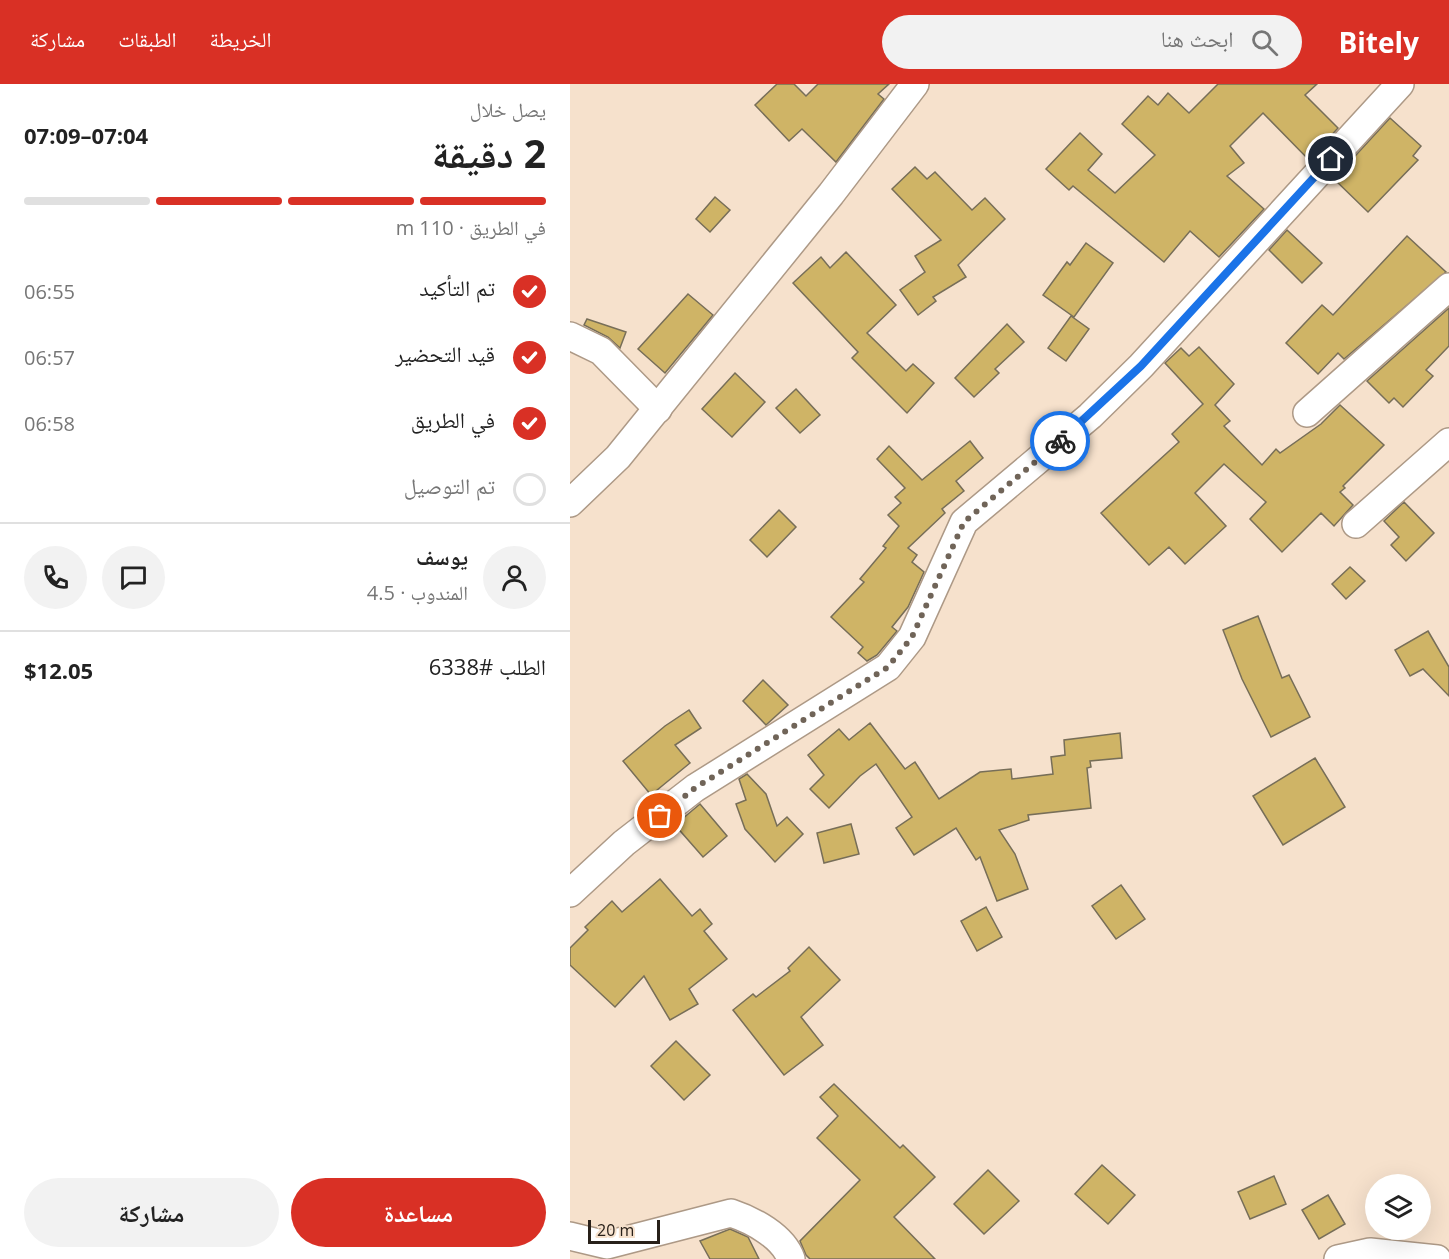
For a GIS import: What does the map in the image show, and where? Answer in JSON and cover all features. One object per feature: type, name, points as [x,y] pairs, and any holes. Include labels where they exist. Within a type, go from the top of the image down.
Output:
[{"type":"street","points":[[573,497],[618,458],[831,194],[915,84]]},
{"type":"street","points":[[570,893],[624,843],[695,788],[888,667],[912,637],[964,522],[1090,416],[1141,366],[1400,84]]},
{"type":"street","points":[[1306,413],[1449,287]]},
{"type":"street","points":[[570,336],[601,351],[658,409]]},
{"type":"street","points":[[1356,524],[1449,442]]},
{"type":"street","points":[[570,1236],[607,1245],[731,1213],[751,1219],[770,1234],[792,1259]]},
{"type":"street","points":[[1338,1259],[1370,1252],[1437,1259]]},
{"type":"building","points":[[777,84],[794,84],[806,96],[818,84],[889,84],[878,94],[884,99],[836,162],[802,129],[789,141],[755,105]]},
{"type":"building","points":[[1218,84],[1317,84],[1305,95],[1338,128],[1309,160],[1263,113],[1230,146],[1244,163],[1227,176],[1264,209],[1219,257],[1190,231],[1164,262],[1073,186],[1069,190],[1046,169],[1080,133],[1102,154],[1088,170],[1115,193],[1155,155],[1122,124],[1148,96],[1158,105],[1168,93],[1189,113]]},
{"type":"building","points":[[1390,118],[1421,146],[1413,156],[1418,160],[1368,212],[1334,179]]},
{"type":"building","points":[[915,167],[927,179],[935,172],[972,210],[985,198],[1005,219],[958,265],[966,277],[933,297],[936,301],[918,315],[900,290],[925,272],[915,256],[941,240],[892,189]]},
{"type":"building","points":[[715,197],[730,210],[710,232],[696,219]]},
{"type":"building","points":[[1287,230],[1322,263],[1302,283],[1269,250]]},
{"type":"building","points":[[1407,236],[1446,272],[1344,359],[1338,353],[1318,374],[1286,343],[1322,305],[1333,315]]},
{"type":"building","points":[[1086,243],[1113,263],[1074,317],[1043,295],[1067,262],[1070,265]]},
{"type":"building","points":[[846,252],[896,305],[867,333],[906,371],[913,364],[934,383],[907,413],[852,358],[858,352],[793,283],[821,257],[830,268]]},
{"type":"building","points":[[688,294],[713,315],[665,373],[638,349]]},
{"type":"building","points":[[1449,308],[1449,346],[1426,370],[1433,376],[1403,407],[1394,398],[1389,403],[1367,381]]},
{"type":"building","points":[[1071,316],[1089,329],[1066,361],[1048,348]]},
{"type":"building","points":[[587,319],[626,332],[620,348],[608,337],[584,325]]},
{"type":"building","points":[[1007,324],[1024,342],[995,369],[999,373],[974,397],[955,378]]},
{"type":"building","points":[[1199,347],[1234,384],[1215,405],[1230,421],[1224,426],[1262,465],[1276,449],[1280,453],[1321,424],[1340,405],[1384,445],[1343,486],[1345,488],[1340,492],[1353,505],[1334,526],[1321,513],[1282,552],[1250,519],[1266,502],[1224,464],[1195,493],[1226,526],[1185,564],[1169,547],[1149,565],[1101,513],[1179,442],[1172,434],[1203,404],[1165,363],[1181,348],[1189,356]]},
{"type":"building","points":[[735,373],[765,402],[732,437],[702,409]]},
{"type":"building","points":[[796,389],[820,415],[800,433],[776,408]]},
{"type":"building","points":[[970,441],[983,458],[956,481],[964,491],[942,509],[945,513],[908,548],[917,555],[912,562],[924,572],[908,607],[892,627],[897,631],[877,655],[867,661],[858,653],[863,647],[831,617],[864,582],[860,579],[886,548],[883,546],[899,526],[888,515],[901,503],[895,497],[905,488],[877,459],[889,446],[922,480]]},
{"type":"building","points":[[1404,502],[1434,533],[1406,561],[1391,545],[1399,537],[1384,521]]},
{"type":"building","points":[[779,510],[796,527],[767,557],[750,540]]},
{"type":"building","points":[[1350,567],[1365,581],[1346,599],[1332,584]]},
{"type":"building","points":[[1258,616],[1282,678],[1289,675],[1310,717],[1271,737],[1242,679],[1223,630]]},
{"type":"building","points":[[1428,631],[1449,667],[1449,696],[1423,669],[1410,676],[1395,650]]},
{"type":"building","points":[[763,680],[788,705],[766,725],[743,701]]},
{"type":"building","points":[[689,710],[701,728],[675,745],[690,763],[651,795],[623,761],[665,726]]},
{"type":"building","points":[[870,723],[905,769],[915,762],[939,799],[980,772],[1011,769],[1012,779],[1053,774],[1051,757],[1065,755],[1064,740],[1120,733],[1122,758],[1090,761],[1091,767],[1087,768],[1091,808],[1028,815],[1029,820],[999,830],[1015,854],[1028,889],[997,901],[980,857],[976,860],[956,828],[914,855],[896,828],[912,817],[876,764],[860,776],[829,808],[810,789],[824,775],[808,755],[839,729],[849,740]]},
{"type":"building","points":[[1315,758],[1345,807],[1283,845],[1253,796]]},
{"type":"building","points":[[747,774],[766,794],[777,826],[787,817],[803,834],[775,862],[745,829],[736,804],[746,800],[739,779]]},
{"type":"building","points":[[700,804],[727,836],[703,857],[675,825]]},
{"type":"building","points":[[851,824],[859,854],[824,863],[817,833]]},
{"type":"building","points":[[660,879],[692,916],[700,909],[712,924],[704,931],[727,959],[689,989],[698,1004],[670,1020],[644,976],[615,1007],[570,965],[570,948],[588,930],[585,927],[612,901],[622,912]]},
{"type":"building","points":[[1121,885],[1145,919],[1116,939],[1092,906]]},
{"type":"building","points":[[986,907],[1002,937],[977,951],[961,921]]},
{"type":"building","points":[[809,947],[840,980],[801,1017],[823,1045],[784,1075],[733,1010],[753,994],[756,997],[790,971],[788,968]]},
{"type":"building","points":[[676,1041],[710,1075],[684,1100],[651,1066]]},
{"type":"building","points":[[834,1084],[900,1148],[903,1145],[935,1177],[894,1217],[935,1259],[810,1259],[806,1255],[800,1241],[860,1180],[817,1138],[838,1116],[820,1097]]},
{"type":"building","points":[[1102,1165],[1135,1195],[1108,1224],[1075,1194]]},
{"type":"building","points":[[988,1170],[1019,1201],[984,1234],[954,1204]]},
{"type":"building","points":[[1274,1176],[1286,1204],[1250,1219],[1238,1192]]},
{"type":"building","points":[[1328,1195],[1345,1224],[1319,1239],[1302,1210]]},
{"type":"building","points":[[730,1229],[748,1237],[759,1259],[710,1259],[700,1241]]},
{"type":"way so far","points":[[660,816],[695,788],[888,667],[912,637],[964,522],[1060,441]]},
{"type":"route","points":[[1060,441],[1090,416],[1141,366],[1331,159]]}]
